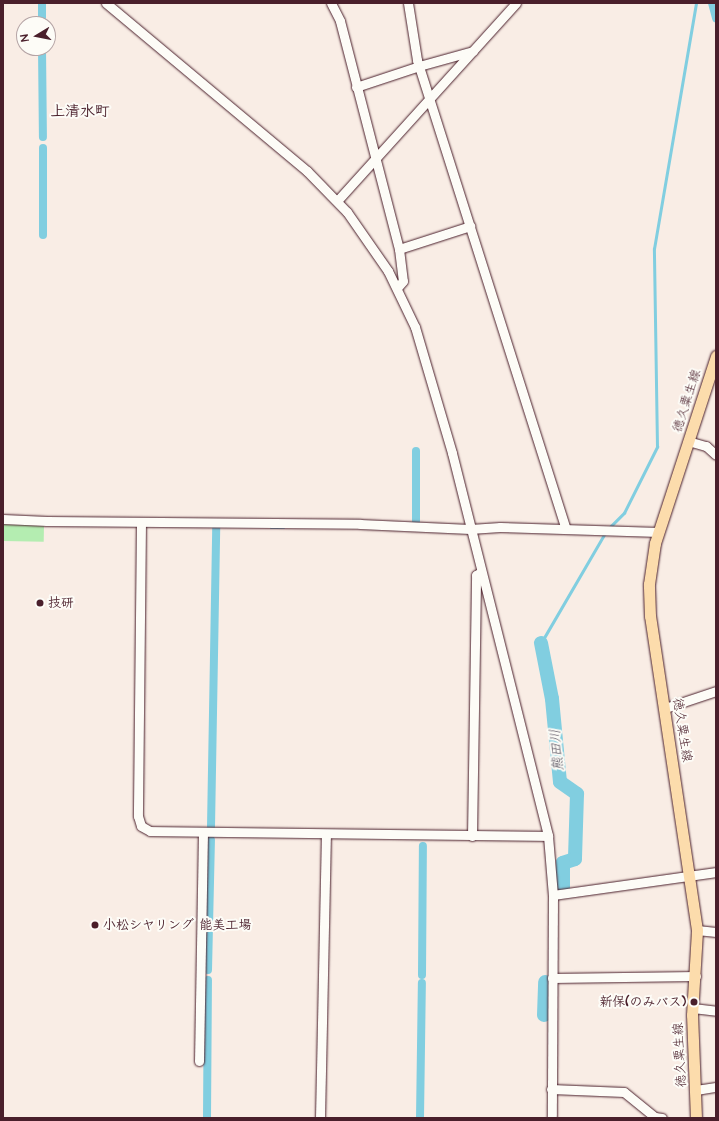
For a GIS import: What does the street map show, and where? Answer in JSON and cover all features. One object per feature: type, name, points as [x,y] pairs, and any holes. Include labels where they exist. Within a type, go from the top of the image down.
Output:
[{"type":"main road","name":"徳久粟生線","points":[[696,1118],[693,1008],[696,976],[697,930],[690,874],[650,616],[651,560],[716,356]]},
{"type":"street","points":[[106,3],[307,171],[337,201],[381,259],[397,288],[426,362],[548,836],[553,895],[552,1118]]},
{"type":"street","points":[[331,3],[340,21],[356,88],[376,157],[399,249],[403,281],[397,288]]},
{"type":"street","points":[[408,3],[419,66],[566,529]]},
{"type":"street","points":[[337,201],[376,157],[431,100],[516,3]]},
{"type":"street","points":[[356,88],[419,66],[473,51]]},
{"type":"street","points":[[399,249],[470,226]]},
{"type":"street","points":[[688,441],[706,446],[716,454]]},
{"type":"street","points":[[3,519],[360,524],[470,529],[566,529],[659,532]]},
{"type":"street","points":[[141,522],[138,816],[141,826],[150,831],[548,836]]},
{"type":"street","points":[[472,836],[476,575],[481,572]]},
{"type":"street","points":[[664,708],[716,691]]},
{"type":"street","points":[[199,1061],[203,832]]},
{"type":"street","points":[[320,1118],[326,834]]},
{"type":"street","points":[[553,895],[690,874],[716,872]]},
{"type":"street","points":[[697,930],[716,932]]},
{"type":"street","points":[[552,978],[696,976]]},
{"type":"street","points":[[693,1008],[716,1011]]},
{"type":"street","points":[[696,1090],[716,1087]]},
{"type":"street","points":[[551,1089],[624,1092],[655,1117],[662,1118]]},
{"type":"green space","points":[[3,524],[44,525],[44,542],[3,541]]},
{"type":"waterway","points":[[42,3],[42,16]]},
{"type":"waterway","points":[[610,527],[624,513],[657,447],[654,249],[696,3]]},
{"type":"waterway","points":[[712,3],[716,18]]},
{"type":"waterway","points":[[42,56],[43,137]]},
{"type":"waterway","points":[[43,148],[43,235]]},
{"type":"waterway","points":[[416,451],[416,521]]},
{"type":"waterway","points":[[211,827],[216,526]]},
{"type":"waterway","points":[[271,528],[284,528]]},
{"type":"waterway","points":[[541,643],[605,533]]},
{"type":"waterway","name":"熊田川","points":[[541,643],[552,699],[560,782],[577,794],[575,859],[563,863],[563,889]]},
{"type":"waterway","points":[[208,970],[211,840]]},
{"type":"waterway","points":[[422,975],[423,846]]},
{"type":"waterway","points":[[207,1118],[208,980]]},
{"type":"waterway","name":"熊田川","points":[[544,1015],[545,982]]},
{"type":"waterway","points":[[420,1118],[422,983]]},
{"type":"place","name":"技研","points":[[40,603]]},
{"type":"place","name":"小松シヤリング 能美工場","points":[[95,925]]},
{"type":"place","name":"新保(のみバス)","points":[[694,1002]]},
{"type":"district","name":"上清水町","points":[[80,112]]}]
